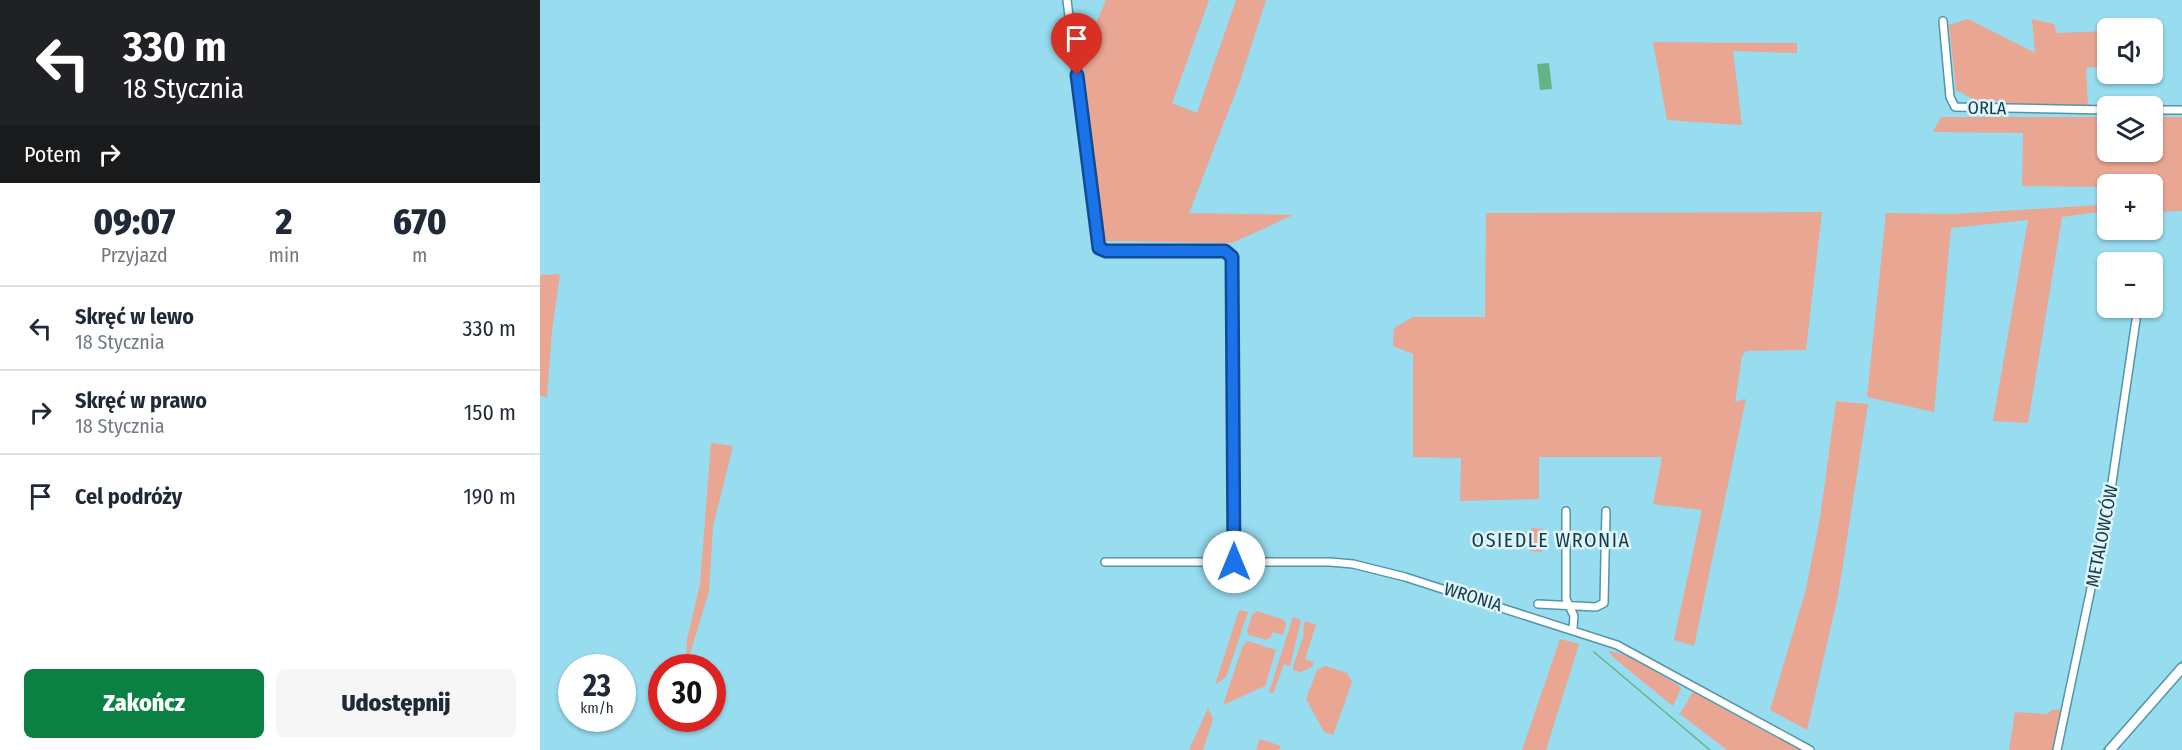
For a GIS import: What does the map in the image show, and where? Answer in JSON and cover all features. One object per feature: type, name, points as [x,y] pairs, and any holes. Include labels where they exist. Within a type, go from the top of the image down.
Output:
[{"type":"street","points":[[1067,0],[1097,246],[1106,251],[1225,251],[1233,259],[1234,562]]},
{"type":"street","name":"ORLA","points":[[1943,21],[1950,97],[1955,107],[2097,110]]},
{"type":"street","points":[[2163,110],[2182,110]]},
{"type":"street","name":"METALOWCÓW","points":[[2058,750],[2109,503],[2136,320]]},
{"type":"street","points":[[1566,511],[1566,599],[1575,620],[1573,628]]},
{"type":"street","points":[[1538,604],[1600,606],[1605,602],[1606,511]]},
{"type":"street","name":"WRONIA","points":[[1105,562],[1353,564],[1405,577],[1573,628],[1632,651],[1810,750]]},
{"type":"street","points":[[2110,750],[2182,668]]},
{"type":"shaded area","points":[[1106,0],[1209,0],[1172,103],[1197,113],[1236,0],[1266,0],[1240,81],[1189,213],[1293,215],[1232,243],[1105,241],[1080,38],[1090,37]]},
{"type":"shaded area","points":[[1968,19],[2035,53],[2032,19],[2054,24],[2057,33],[2097,31],[2097,67],[2086,68],[2088,106],[2006,106],[2001,101],[1977,101],[1956,90],[1949,25]]},
{"type":"shaded area","points":[[1653,42],[1797,43],[1797,53],[1733,51],[1742,125],[1667,120]]},
{"type":"shaded area","points":[[1549,63],[1552,89],[1540,90],[1537,64]]},
{"type":"shaded area","points":[[1941,117],[2097,117],[2097,162],[2163,162],[2163,117],[2182,117],[2182,211],[2163,212],[2163,174],[2097,174],[2097,187],[2022,186],[2023,133],[1933,132]]},
{"type":"shaded area","points":[[2097,205],[2097,212],[2062,217],[2028,423],[1993,421],[2028,220],[1951,228],[1934,412],[1867,397],[1886,213],[1953,214]]},
{"type":"shaded area","points":[[1822,212],[1806,350],[1746,351],[1742,356],[1735,402],[1746,399],[1694,646],[1674,640],[1702,510],[1653,504],[1662,457],[1539,457],[1539,499],[1460,501],[1461,458],[1413,457],[1413,354],[1393,346],[1394,328],[1413,317],[1485,317],[1486,213]]},
{"type":"shaded area","points":[[560,274],[552,331],[547,397],[540,396],[540,275]]},
{"type":"shaded area","points":[[1836,401],[1868,404],[1838,596],[1807,730],[1770,710],[1806,589],[1820,518]]},
{"type":"shaded area","points":[[711,443],[733,446],[713,526],[709,591],[690,654],[686,654],[687,639],[700,584]]},
{"type":"shaded area","points":[[1531,528],[1543,529],[1542,552],[1530,551]]},
{"type":"shaded area","points":[[1239,610],[1248,612],[1226,677],[1215,685]]},
{"type":"shaded area","points":[[1257,611],[1284,620],[1286,624],[1283,635],[1273,632],[1266,640],[1249,635],[1247,631],[1252,615]]},
{"type":"shaded area","points":[[1293,617],[1301,620],[1290,666],[1284,664],[1273,694],[1269,692]]},
{"type":"shaded area","points":[[1305,621],[1316,625],[1305,659],[1313,662],[1313,666],[1301,672],[1293,670],[1293,667],[1304,634]]},
{"type":"shaded area","points":[[1560,639],[1579,644],[1546,750],[1522,750]]},
{"type":"shaded area","points":[[1248,641],[1276,650],[1265,686],[1223,705],[1243,645]]},
{"type":"shaded area","points":[[1608,650],[1627,656],[1677,684],[1681,688],[1673,706],[1614,658]]},
{"type":"shaded area","points":[[1325,666],[1347,673],[1352,682],[1333,735],[1324,732],[1306,699],[1317,670]]},
{"type":"shaded area","points":[[1692,693],[1800,750],[1727,750],[1680,714]]},
{"type":"shaded area","points":[[1208,708],[1213,719],[1203,750],[1189,750]]},
{"type":"shaded area","points":[[2062,709],[2053,750],[2009,750],[2015,712],[2047,714],[2052,710]]},
{"type":"shaded area","points":[[1260,739],[1281,746],[1279,750],[1256,750]]},
{"type":"waterway","points":[[1594,652],[1710,750]]},
{"type":"waterway","points":[[2163,683],[2182,661]]},
{"type":"waterway","points":[[2137,711],[2158,688]]},
{"type":"waterway","points":[[2127,723],[2132,717]]},
{"type":"waterway","points":[[2103,750],[2122,729]]},
{"type":"district","name":"OSIEDLE WRONIA","points":[[1551,540]]},
{"type":"route","points":[[1077,75],[1097,246],[1106,251],[1225,251],[1232,257],[1234,562]]}]
